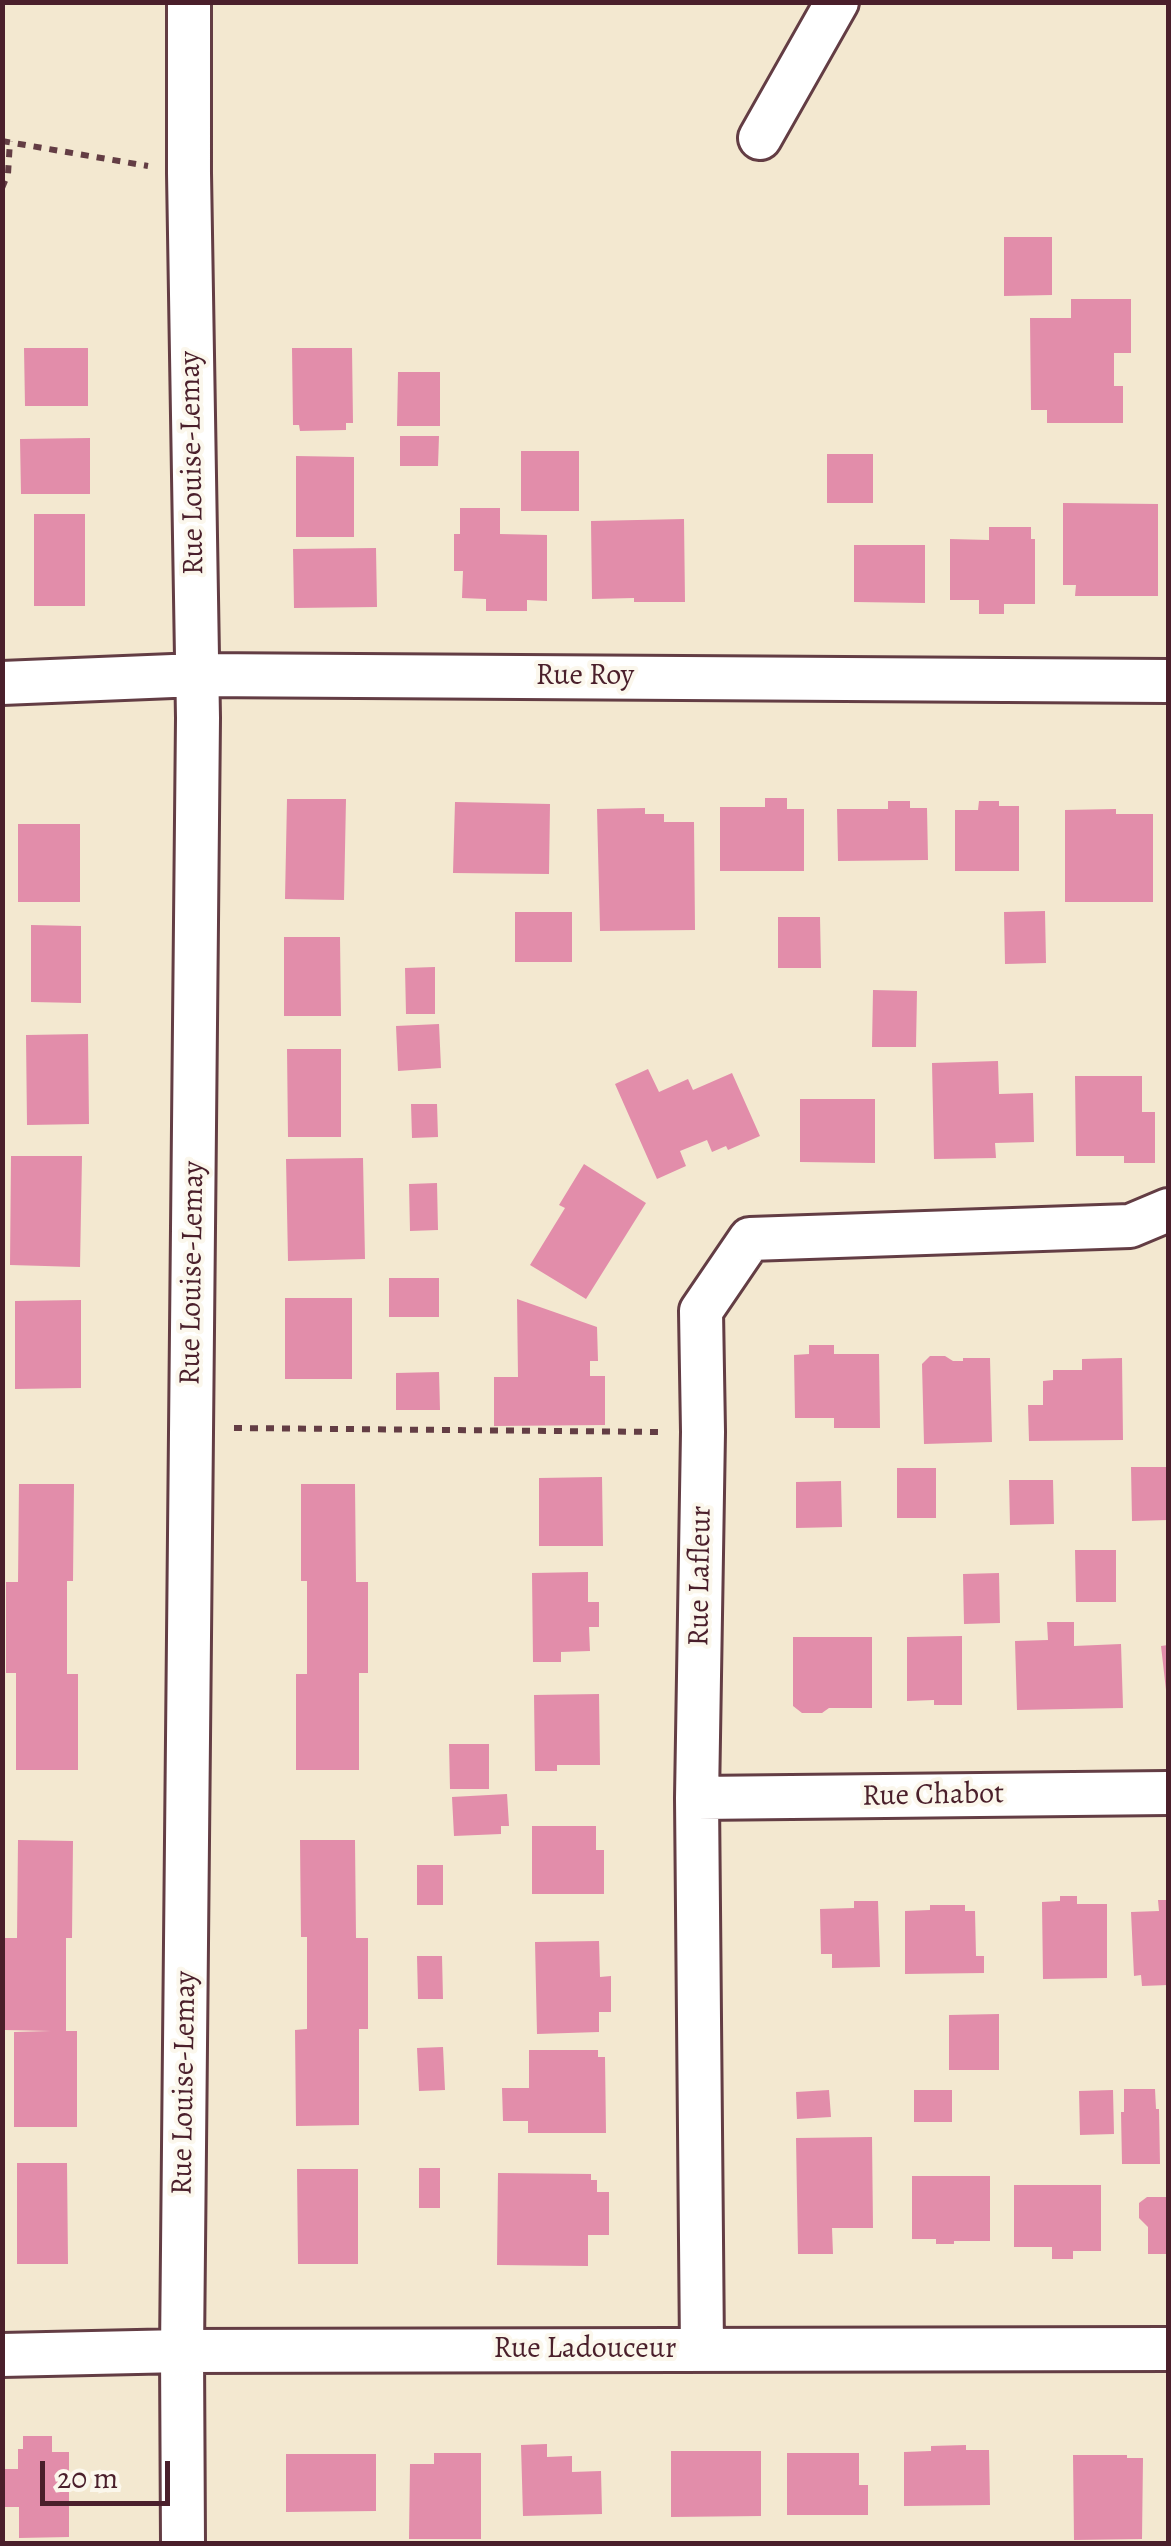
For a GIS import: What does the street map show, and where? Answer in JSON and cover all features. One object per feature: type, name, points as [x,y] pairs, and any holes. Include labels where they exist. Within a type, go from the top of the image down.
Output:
[{"type":"street","name":"Rue Louise-Lemay","points":[[183,2544],[197,675],[189,2]]},
{"type":"street","points":[[760,138],[837,2]]},
{"type":"street","name":"Rue Roy","points":[[2,683],[197,675],[1168,680]]},
{"type":"street","name":"Rue Lafleur","points":[[702,2350],[697,1798],[703,1432],[700,1311],[750,1239],[1130,1226],[1168,1210]]},
{"type":"street","name":"Rue Chabot","points":[[697,1798],[1168,1793]]},
{"type":"street","name":"Rue Ladouceur","points":[[2,2355],[182,2351],[1168,2349]]},
{"type":"path","points":[[2,188],[8,174],[6,141],[189,173]]},
{"type":"path","points":[[191,1428],[703,1432]]},
{"type":"building","points":[[1004,237],[1052,237],[1052,295],[1004,296]]},
{"type":"building","points":[[1071,299],[1131,299],[1131,353],[1114,353],[1114,386],[1123,386],[1123,423],[1047,423],[1047,410],[1031,410],[1030,318],[1071,318]]},
{"type":"building","points":[[24,348],[88,348],[88,406],[25,406]]},
{"type":"building","points":[[292,348],[352,348],[353,423],[346,423],[346,430],[300,431],[299,425],[293,425]]},
{"type":"building","points":[[398,372],[440,372],[440,426],[397,426]]},
{"type":"building","points":[[400,436],[439,436],[438,466],[400,466]]},
{"type":"building","points":[[90,438],[90,494],[21,494],[20,439]]},
{"type":"building","points":[[521,451],[579,451],[579,511],[521,511]]},
{"type":"building","points":[[827,454],[873,454],[873,503],[827,503]]},
{"type":"building","points":[[296,456],[354,457],[354,537],[296,537]]},
{"type":"building","points":[[1063,503],[1158,504],[1158,596],[1075,596],[1076,585],[1063,585]]},
{"type":"building","points":[[460,508],[500,508],[500,534],[547,535],[547,601],[527,600],[527,611],[486,611],[486,599],[462,598],[463,571],[454,571],[454,534],[460,534]]},
{"type":"building","points":[[34,514],[85,514],[85,606],[34,606]]},
{"type":"building","points":[[684,519],[685,602],[592,599],[591,521]]},
{"type":"building","points":[[989,527],[1031,527],[1031,539],[1035,539],[1035,604],[1004,604],[1004,614],[979,614],[979,600],[950,600],[950,539],[989,540]]},
{"type":"building","points":[[854,545],[925,545],[925,603],[854,602]]},
{"type":"building","points":[[376,548],[377,607],[294,608],[293,549]]},
{"type":"building","points":[[765,798],[787,798],[787,809],[804,809],[804,871],[720,871],[720,807],[765,807]]},
{"type":"building","points":[[287,799],[346,799],[344,900],[285,899]]},
{"type":"building","points":[[888,801],[910,801],[910,808],[927,808],[928,860],[838,861],[837,809],[888,809]]},
{"type":"building","points":[[979,801],[1019,806],[1019,871],[955,871],[955,810],[978,810]]},
{"type":"building","points":[[455,802],[550,804],[549,874],[453,873]]},
{"type":"building","points":[[645,808],[645,814],[664,814],[664,822],[694,822],[695,930],[600,931],[597,809]]},
{"type":"building","points":[[1116,809],[1116,814],[1153,814],[1153,902],[1065,902],[1065,810]]},
{"type":"building","points":[[18,824],[80,824],[80,902],[18,902]]},
{"type":"building","points":[[1045,911],[1046,963],[1005,964],[1004,912]]},
{"type":"building","points":[[515,912],[572,912],[572,962],[515,962]]},
{"type":"building","points":[[778,917],[820,917],[821,968],[778,968]]},
{"type":"building","points":[[31,925],[81,926],[81,1003],[31,1002]]},
{"type":"building","points":[[284,937],[340,937],[341,1016],[284,1016]]},
{"type":"building","points":[[435,967],[435,1014],[406,1014],[405,968]]},
{"type":"building","points":[[873,990],[917,991],[916,1047],[872,1047]]},
{"type":"building","points":[[439,1024],[441,1068],[398,1071],[396,1026]]},
{"type":"building","points":[[88,1034],[89,1124],[27,1125],[26,1035]]},
{"type":"building","points":[[287,1049],[341,1049],[341,1137],[288,1137]]},
{"type":"building","points":[[998,1061],[999,1094],[1033,1093],[1034,1142],[995,1143],[996,1158],[934,1159],[932,1063]]},
{"type":"building","points":[[648,1069],[659,1092],[688,1079],[693,1090],[732,1073],[760,1136],[728,1150],[726,1146],[712,1152],[707,1140],[680,1151],[686,1166],[657,1179],[615,1084]]},
{"type":"building","points":[[1075,1076],[1142,1076],[1142,1112],[1155,1112],[1155,1163],[1124,1163],[1124,1156],[1076,1156]]},
{"type":"building","points":[[800,1099],[875,1099],[875,1163],[800,1162]]},
{"type":"building","points":[[411,1104],[437,1104],[438,1137],[412,1138]]},
{"type":"building","points":[[11,1156],[82,1156],[80,1267],[10,1265]]},
{"type":"building","points":[[363,1158],[365,1259],[288,1261],[286,1159]]},
{"type":"building","points":[[584,1164],[646,1203],[586,1299],[530,1265],[565,1208],[559,1205]]},
{"type":"building","points":[[437,1183],[438,1230],[410,1231],[409,1184]]},
{"type":"building","points":[[389,1278],[439,1278],[439,1317],[389,1317]]},
{"type":"building","points":[[285,1298],[352,1298],[352,1379],[285,1379]]},
{"type":"building","points":[[517,1299],[597,1327],[598,1361],[590,1361],[590,1376],[605,1376],[605,1425],[494,1426],[494,1377],[518,1377]]},
{"type":"building","points":[[81,1300],[81,1388],[15,1389],[15,1301]]},
{"type":"building","points":[[809,1345],[834,1345],[834,1354],[879,1354],[880,1428],[834,1428],[834,1418],[795,1418],[794,1355],[809,1354]]},
{"type":"building","points":[[930,1356],[945,1356],[953,1361],[990,1358],[992,1442],[924,1444],[922,1364]]},
{"type":"building","points":[[1122,1358],[1123,1440],[1029,1441],[1028,1405],[1043,1405],[1043,1381],[1053,1380],[1053,1370],[1082,1370],[1082,1359]]},
{"type":"building","points":[[439,1372],[440,1410],[396,1410],[396,1373]]},
{"type":"building","points":[[1131,1467],[1168,1467],[1168,1520],[1132,1521]]},
{"type":"building","points":[[897,1468],[936,1468],[936,1518],[897,1518]]},
{"type":"building","points":[[602,1477],[603,1546],[539,1546],[539,1478]]},
{"type":"building","points":[[1009,1480],[1053,1480],[1054,1524],[1010,1525]]},
{"type":"building","points":[[841,1481],[842,1527],[796,1528],[796,1482]]},
{"type":"building","points":[[19,1484],[74,1484],[73,1581],[67,1581],[67,1674],[78,1674],[78,1770],[16,1770],[16,1673],[6,1673],[6,1582],[18,1582]]},
{"type":"building","points":[[301,1484],[355,1484],[356,1582],[368,1582],[368,1673],[359,1673],[359,1770],[296,1770],[296,1674],[307,1674],[307,1581],[301,1581]]},
{"type":"building","points":[[1075,1550],[1116,1550],[1116,1602],[1076,1602]]},
{"type":"building","points":[[588,1572],[588,1602],[599,1602],[599,1627],[589,1627],[590,1651],[561,1652],[561,1662],[533,1662],[532,1573]]},
{"type":"building","points":[[999,1573],[1000,1623],[964,1624],[963,1574]]},
{"type":"building","points":[[1047,1622],[1074,1622],[1074,1646],[1121,1644],[1123,1708],[1017,1710],[1015,1641],[1048,1640]]},
{"type":"building","points":[[962,1636],[962,1705],[907,1701],[907,1637]]},
{"type":"building","points":[[793,1637],[872,1637],[872,1708],[829,1708],[822,1713],[802,1713],[793,1706]]},
{"type":"building","points":[[1168,1645],[1168,1690],[1166,1690],[1161,1646]]},
{"type":"building","points":[[599,1694],[600,1765],[557,1765],[557,1771],[535,1771],[534,1695]]},
{"type":"building","points":[[449,1744],[489,1744],[489,1789],[450,1789]]},
{"type":"building","points":[[507,1794],[509,1826],[501,1826],[501,1834],[454,1836],[452,1797]]},
{"type":"building","points":[[532,1826],[596,1826],[596,1850],[604,1850],[604,1894],[532,1894]]},
{"type":"building","points":[[18,1840],[73,1841],[72,1938],[66,1938],[66,2031],[77,2031],[77,2127],[14,2127],[14,2032],[51,2031],[5,2030],[5,1938],[17,1938]]},
{"type":"building","points":[[300,1840],[355,1840],[356,1938],[368,1938],[368,2029],[359,2029],[359,2125],[296,2126],[295,2030],[307,2029],[307,1937],[301,1937]]},
{"type":"building","points":[[417,1865],[443,1865],[443,1905],[417,1905]]},
{"type":"building","points":[[1060,1896],[1077,1896],[1077,1904],[1107,1904],[1107,1978],[1043,1979],[1042,1902],[1060,1901]]},
{"type":"building","points":[[1158,1900],[1168,1900],[1168,1985],[1142,1986],[1141,1975],[1134,1976],[1131,1912],[1159,1911]]},
{"type":"building","points":[[854,1901],[878,1901],[880,1967],[832,1968],[832,1954],[821,1954],[820,1909],[854,1908]]},
{"type":"building","points":[[930,1905],[965,1905],[965,1911],[975,1911],[976,1956],[984,1956],[984,1973],[905,1974],[905,1911],[930,1910]]},
{"type":"building","points":[[599,1941],[600,1977],[611,1976],[611,2012],[599,2012],[599,2032],[537,2034],[535,1942]]},
{"type":"building","points":[[417,1956],[442,1956],[443,1999],[418,1999]]},
{"type":"building","points":[[999,2014],[999,2070],[949,2070],[949,2015]]},
{"type":"building","points":[[443,2047],[445,2090],[419,2091],[417,2048]]},
{"type":"building","points":[[529,2050],[598,2050],[598,2057],[605,2057],[606,2133],[528,2133],[528,2121],[503,2121],[502,2088],[529,2088]]},
{"type":"building","points":[[1124,2089],[1155,2089],[1160,2164],[1122,2164]]},
{"type":"building","points":[[829,2090],[831,2117],[797,2119],[796,2092]]},
{"type":"building","points":[[914,2090],[952,2090],[952,2122],[914,2122]]},
{"type":"building","points":[[1113,2090],[1114,2134],[1080,2135],[1079,2091]]},
{"type":"building","points":[[872,2137],[873,2228],[832,2228],[833,2254],[798,2254],[796,2138]]},
{"type":"building","points":[[17,2163],[67,2163],[68,2264],[17,2264]]},
{"type":"building","points":[[419,2168],[440,2168],[440,2208],[419,2208]]},
{"type":"building","points":[[297,2169],[358,2169],[358,2264],[298,2264]]},
{"type":"building","points":[[498,2173],[591,2174],[591,2180],[597,2180],[597,2192],[609,2192],[609,2235],[588,2235],[588,2266],[497,2265]]},
{"type":"building","points":[[912,2176],[990,2176],[990,2241],[936,2244],[936,2239],[912,2239]]},
{"type":"building","points":[[1014,2185],[1101,2185],[1101,2251],[1073,2251],[1073,2259],[1052,2259],[1052,2247],[1014,2247]]},
{"type":"building","points":[[1147,2197],[1168,2197],[1168,2254],[1148,2254],[1148,2227],[1139,2218],[1139,2203]]},
{"type":"building","points":[[23,2436],[52,2436],[52,2452],[69,2452],[69,2537],[19,2538],[19,2507],[2,2507],[2,2469],[18,2469]]},
{"type":"building","points":[[547,2444],[547,2457],[572,2456],[572,2472],[601,2471],[602,2514],[523,2516],[521,2445]]},
{"type":"building","points":[[966,2445],[966,2450],[989,2450],[990,2505],[904,2506],[904,2452]]},
{"type":"building","points":[[671,2451],[761,2451],[761,2516],[671,2517]]},
{"type":"building","points":[[434,2453],[481,2453],[481,2539],[409,2539],[410,2464],[434,2464]]},
{"type":"building","points":[[787,2453],[859,2453],[859,2485],[868,2485],[868,2515],[787,2515]]},
{"type":"building","points":[[286,2454],[376,2454],[376,2511],[286,2512]]},
{"type":"building","points":[[1073,2455],[1143,2458],[1142,2539],[1074,2540]]}]
